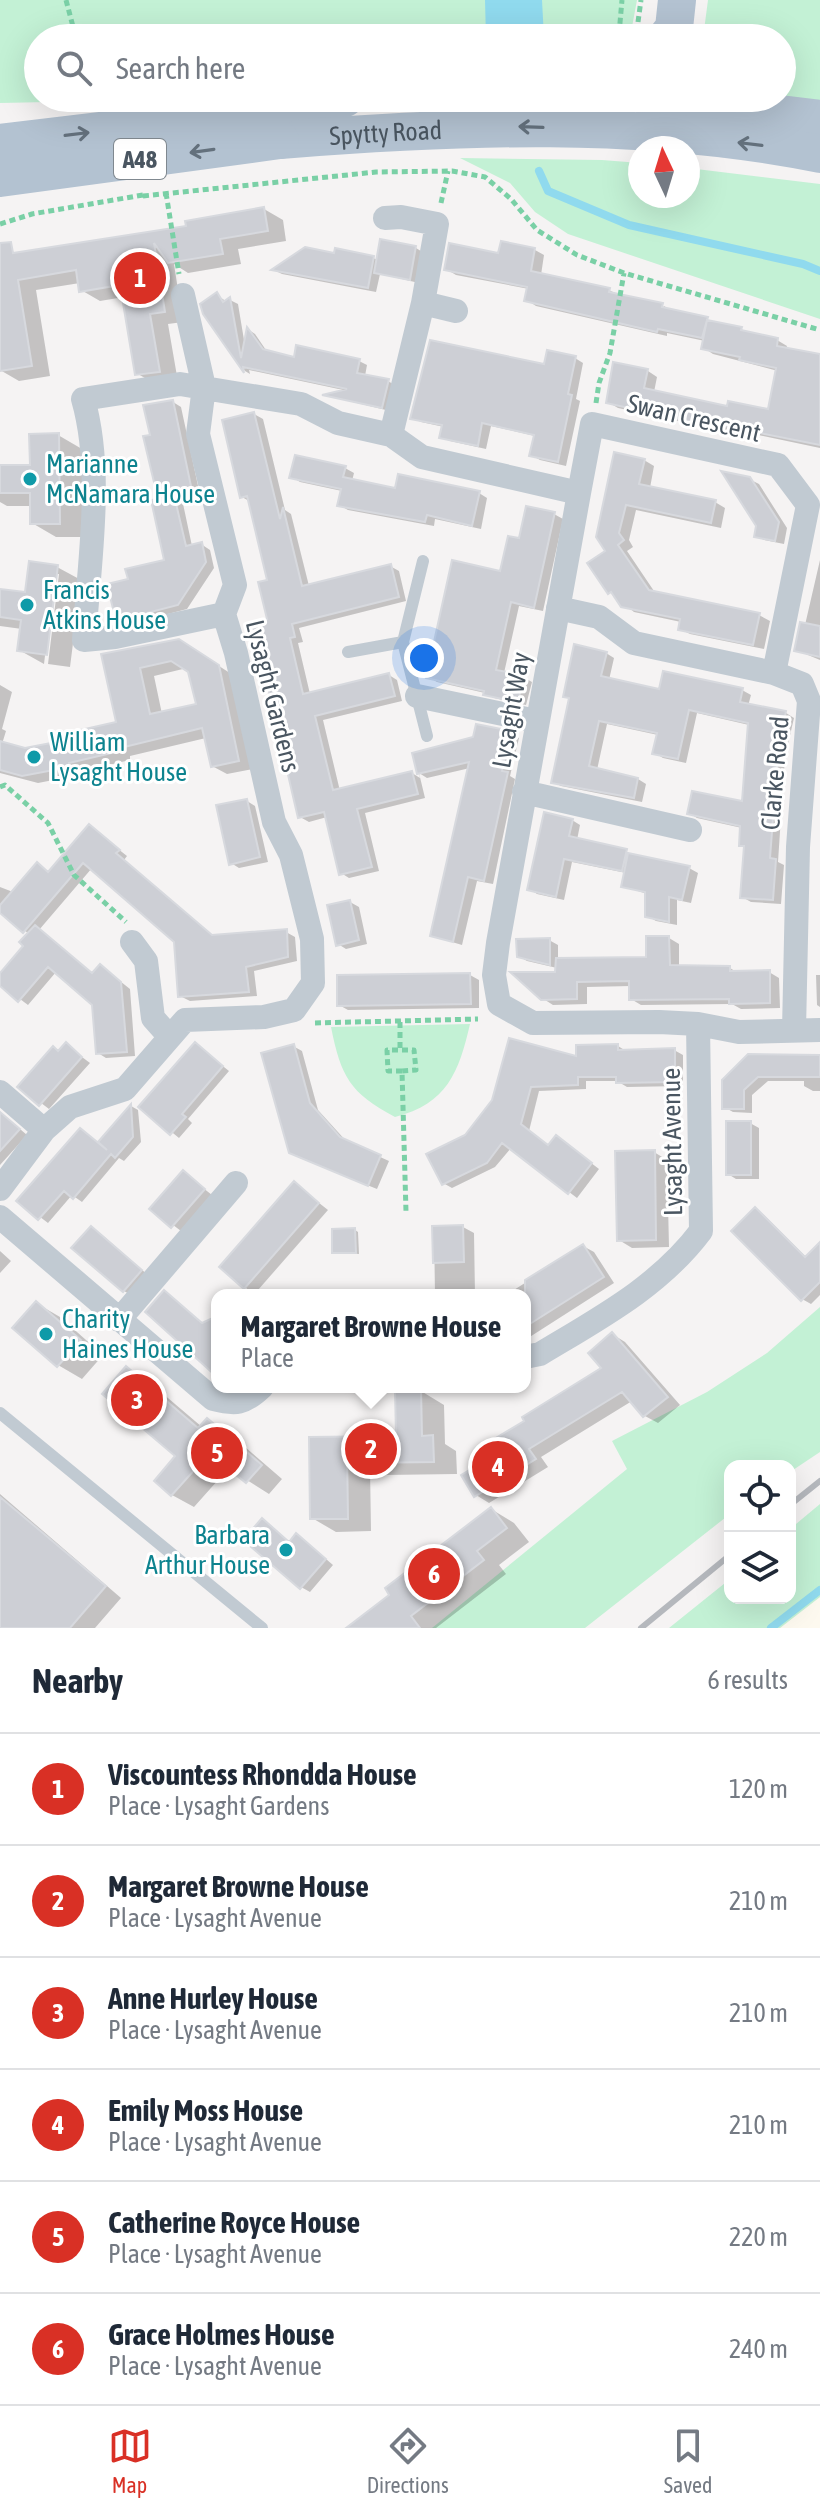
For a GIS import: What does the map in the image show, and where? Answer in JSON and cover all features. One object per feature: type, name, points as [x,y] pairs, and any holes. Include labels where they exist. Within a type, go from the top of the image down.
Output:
[{"type":"main road","name":"A48","points":[[0,143],[278,125],[310,112]]},
{"type":"main road","name":"Spytty Road","points":[[0,178],[278,125],[401,131],[522,126],[639,112]]},
{"type":"main road","name":"Spytty Road","points":[[686,112],[820,154]]},
{"type":"main road","name":"A48","points":[[734,112],[811,117]]},
{"type":"street","points":[[385,218],[401,217],[437,224],[423,303],[391,435]]},
{"type":"street","name":"Lysaght Gardens","points":[[169,1036],[185,1020],[264,1017],[294,1010],[313,983],[312,939],[291,855],[274,822],[236,653],[224,614],[235,585],[198,434],[204,387],[183,295]]},
{"type":"street","points":[[423,303],[456,311]]},
{"type":"street","points":[[224,614],[115,637],[84,640],[93,535],[92,428],[83,399],[180,384],[301,404],[338,423],[391,435],[422,457],[579,493]]},
{"type":"street","name":"Swan Crescent","points":[[579,493],[592,424],[778,465],[808,505],[774,673]]},
{"type":"street","name":"Lysaght Way","points":[[579,493],[495,964],[499,1004],[533,1023],[698,1024],[739,1032],[820,1030]]},
{"type":"street","name":"Clarke Road","points":[[558,608],[599,617],[634,643],[774,673],[802,684],[809,701],[798,847],[794,1030]]},
{"type":"street","points":[[417,696],[536,721]]},
{"type":"street","points":[[524,792],[690,830]]},
{"type":"street","points":[[0,1189],[44,1130],[70,1107],[125,1089],[169,1036],[153,1018],[146,961],[132,942]]},
{"type":"street","name":"Lysaght Avenue","points":[[531,1356],[540,1354],[627,1302],[685,1253],[701,1231],[698,1024]]},
{"type":"street","points":[[0,1092],[44,1130]]},
{"type":"street","points":[[119,1320],[236,1183]]},
{"type":"street","points":[[0,1217],[213,1399],[233,1404],[256,1393]]},
{"type":"lane","points":[[423,561],[403,642],[427,736]]},
{"type":"lane","points":[[348,652],[403,642]]},
{"type":"lane","points":[[0,1413],[262,1628]]},
{"type":"path","points":[[66,0],[72,24]]},
{"type":"path","points":[[620,24],[622,0]]},
{"type":"path","points":[[641,0],[664,24]]},
{"type":"path","points":[[143,196],[376,172],[463,173],[485,177],[511,199],[537,230],[577,255],[624,273],[820,330]]},
{"type":"path","points":[[166,193],[183,295]]},
{"type":"path","points":[[592,424],[599,383],[610,353],[624,273]]},
{"type":"path","points":[[0,787],[5,785],[48,823],[74,875],[133,929],[132,942]]},
{"type":"path","points":[[315,1023],[478,1019]]},
{"type":"path","points":[[400,1022],[400,1051]]},
{"type":"path","points":[[387,1050],[414,1050],[416,1070],[402,1071],[388,1071],[387,1050]]},
{"type":"path","points":[[402,1071],[406,1212]]},
{"type":"shaded area","points":[[820,1597],[820,1628],[780,1628]]},
{"type":"green space","points":[[0,0],[637,0],[633,24],[24,24],[24,103],[0,103]]},
{"type":"green space","points":[[708,0],[820,0],[820,102],[796,98],[796,24],[705,24]]},
{"type":"green space","points":[[460,158],[628,162],[628,208],[700,208],[700,169],[820,184],[820,319],[568,234],[535,212],[510,183]]},
{"type":"green space","points":[[470,1024],[461,1057],[448,1084],[427,1104],[395,1117],[367,1100],[350,1082],[339,1059],[331,1027]]},
{"type":"green space","points":[[820,1307],[820,1452],[796,1468],[796,1460],[724,1460],[724,1519],[585,1628],[432,1628],[627,1469],[612,1441],[707,1392],[767,1353]]},
{"type":"green space","points":[[820,1504],[820,1597],[780,1628],[669,1628],[724,1584],[724,1604],[796,1604],[796,1524]]},
{"type":"water","points":[[485,0],[542,0],[543,24],[486,24]]},
{"type":"building","points":[[264,207],[268,231],[220,239],[223,254],[168,263],[154,243],[165,312],[150,314],[160,372],[135,375],[120,285],[79,292],[76,270],[18,280],[32,366],[0,371],[0,243],[11,242],[13,253],[186,226],[185,221]]},
{"type":"building","points":[[380,239],[416,246],[410,280],[374,273]]},
{"type":"building","points":[[501,241],[535,248],[531,271],[610,288],[609,292],[663,303],[662,307],[708,317],[702,338],[658,329],[657,332],[524,301],[527,287],[444,270],[449,243],[498,253]]},
{"type":"building","points":[[305,247],[334,253],[335,248],[374,256],[368,288],[271,270]]},
{"type":"building","points":[[217,292],[223,302],[230,297],[241,358],[247,327],[263,349],[294,357],[296,345],[360,359],[357,373],[389,379],[382,408],[322,395],[347,389],[243,367],[244,373],[203,314],[200,304]]},
{"type":"building","points":[[707,320],[778,338],[777,346],[820,354],[820,445],[725,426],[724,429],[606,403],[613,362],[648,369],[644,388],[727,406],[728,401],[768,409],[776,368],[701,349]]},
{"type":"building","points":[[430,340],[544,364],[547,350],[576,356],[568,394],[572,395],[558,462],[529,456],[534,435],[482,423],[478,446],[439,438],[442,425],[410,419]]},
{"type":"building","points":[[173,400],[192,491],[174,495],[186,546],[202,542],[206,562],[178,605],[116,621],[107,584],[128,579],[125,569],[164,560],[151,500],[158,499],[143,436],[150,435],[143,405]]},
{"type":"building","points":[[254,412],[280,519],[283,507],[302,586],[391,564],[399,597],[292,624],[295,637],[290,638],[303,694],[389,673],[395,696],[315,716],[333,790],[412,771],[418,794],[357,809],[372,867],[339,875],[324,812],[298,818],[277,707],[273,708],[252,622],[267,619],[258,582],[267,580],[247,496],[240,498],[222,420]]},
{"type":"building","name":"Marianne McNamara House","points":[[59,433],[60,524],[30,524],[30,493],[0,493],[0,465],[30,465],[29,434]]},
{"type":"building","points":[[614,452],[645,459],[639,484],[716,500],[711,523],[626,505],[619,533],[624,540],[618,545],[649,590],[760,613],[753,645],[678,630],[680,619],[621,607],[611,592],[608,594],[587,563],[605,551],[596,537]]},
{"type":"building","points":[[295,455],[346,466],[343,477],[395,488],[398,474],[480,491],[472,526],[427,515],[425,522],[337,506],[341,489],[289,478]]},
{"type":"building","points":[[721,471],[750,477],[779,522],[775,541],[754,537],[756,526]]},
{"type":"building","points":[[526,506],[555,512],[534,608],[511,602],[496,670],[524,675],[518,702],[426,678],[452,560],[500,571],[508,536],[519,538]]},
{"type":"building","name":"Francis Atkins House","points":[[29,561],[58,565],[47,655],[17,651],[21,620],[0,617],[0,589],[25,592]]},
{"type":"building","points":[[800,622],[820,626],[820,657],[794,651]]},
{"type":"building","points":[[179,639],[219,665],[239,761],[211,767],[202,728],[116,749],[116,752],[69,763],[70,767],[22,776],[0,770],[0,741],[25,748],[77,738],[76,731],[116,722],[101,654]],"holes":[[[171,661],[188,672],[196,704],[150,714],[140,668]]]},
{"type":"building","points":[[574,644],[607,652],[601,676],[659,689],[663,671],[743,688],[740,702],[786,711],[778,752],[770,858],[776,859],[773,900],[740,898],[744,846],[739,846],[740,826],[687,814],[692,791],[742,801],[748,723],[689,710],[678,759],[652,754],[657,733],[599,721],[589,766],[638,778],[634,798],[551,783],[569,698],[563,697]]},
{"type":"building","points":[[476,724],[511,731],[502,771],[508,772],[484,881],[468,877],[453,942],[430,936],[469,762],[417,774],[412,753],[473,737]]},
{"type":"building","points":[[247,799],[260,857],[229,865],[216,805]]},
{"type":"building","points":[[544,812],[573,819],[569,836],[627,849],[622,871],[564,859],[556,897],[527,890]]},
{"type":"building","points":[[89,824],[120,850],[116,853],[212,935],[287,929],[288,957],[246,967],[249,992],[178,997],[174,942],[83,863],[23,933],[0,913],[0,905],[37,862],[48,872]]},
{"type":"building","points":[[628,853],[690,866],[682,900],[669,897],[669,922],[645,917],[645,892],[621,887]]},
{"type":"building","points":[[350,900],[359,940],[336,946],[327,905]]},
{"type":"building","points":[[35,925],[92,973],[100,964],[121,982],[127,1052],[96,1054],[92,1005],[48,967],[18,1002],[0,986],[0,973],[23,946],[19,942]]},
{"type":"building","points":[[646,936],[669,936],[670,965],[730,966],[730,971],[770,970],[770,1003],[729,1004],[729,999],[629,1000],[629,981],[577,982],[577,999],[541,1000],[510,972],[555,972],[556,958],[646,957]]},
{"type":"building","points":[[550,938],[550,965],[517,957],[516,939]]},
{"type":"building","points":[[470,973],[471,1004],[337,1006],[337,975]]},
{"type":"building","points":[[509,1038],[576,1056],[576,1045],[618,1044],[618,1050],[675,1048],[675,1082],[616,1083],[616,1077],[578,1077],[578,1085],[531,1087],[521,1124],[548,1145],[556,1135],[592,1163],[568,1194],[502,1143],[487,1163],[442,1185],[426,1154],[465,1135],[492,1100]]},
{"type":"building","points":[[66,1042],[82,1057],[39,1106],[17,1087],[53,1046],[58,1051]]},
{"type":"building","points":[[195,1042],[223,1066],[182,1114],[186,1117],[170,1135],[138,1107]]},
{"type":"building","points":[[294,1044],[310,1103],[340,1137],[381,1155],[368,1186],[289,1153],[261,1053]]},
{"type":"building","points":[[748,1054],[820,1055],[820,1077],[758,1077],[744,1090],[744,1109],[722,1109],[722,1080]]},
{"type":"building","points":[[131,1104],[133,1137],[115,1158],[111,1154],[73,1199],[64,1191],[38,1220],[16,1201],[80,1128],[107,1150],[98,1142]]},
{"type":"building","points":[[0,1112],[20,1129],[0,1151]]},
{"type":"building","points":[[726,1121],[751,1121],[751,1175],[726,1175]]},
{"type":"building","points":[[655,1150],[656,1240],[617,1241],[615,1151]]},
{"type":"building","points":[[183,1170],[205,1189],[171,1228],[149,1209]]},
{"type":"building","points":[[294,1181],[319,1203],[244,1289],[219,1267]]},
{"type":"building","points":[[755,1207],[805,1257],[820,1242],[820,1282],[801,1301],[731,1231]]},
{"type":"building","points":[[463,1225],[464,1262],[433,1263],[432,1226]]},
{"type":"building","points":[[91,1226],[142,1270],[123,1292],[71,1248]]},
{"type":"building","points":[[355,1228],[356,1253],[332,1253],[332,1229]]},
{"type":"building","points":[[583,1244],[604,1277],[531,1323],[531,1289],[525,1289],[525,1280]]},
{"type":"building","points":[[164,1290],[202,1323],[211,1319],[211,1372],[145,1312]]},
{"type":"building","name":"Charity Haines House","points":[[36,1301],[81,1340],[57,1367],[12,1328]]},
{"type":"building","points":[[612,1332],[668,1397],[643,1417],[622,1392],[529,1449],[536,1459],[474,1497],[461,1475],[501,1451],[494,1439],[524,1421],[522,1417],[601,1368],[588,1353]]},
{"type":"building","points":[[126,1366],[198,1428],[207,1418],[262,1465],[246,1483],[219,1461],[215,1466],[205,1458],[171,1496],[154,1481],[175,1456],[102,1394]]},
{"type":"building","points":[[395,1393],[421,1393],[422,1436],[433,1435],[434,1462],[359,1463],[347,1448],[348,1519],[310,1519],[309,1437],[396,1436]]},
{"type":"building","points":[[0,1497],[106,1586],[70,1628],[0,1628]]},
{"type":"building","points":[[491,1507],[507,1528],[477,1551],[484,1560],[411,1616],[420,1628],[346,1628],[389,1595],[385,1588]]},
{"type":"building","name":"Barbara Arthur House","points":[[262,1518],[289,1542],[296,1533],[326,1559],[300,1589],[243,1540]]},
{"type":"waterway","points":[[539,171],[548,191],[629,225],[803,264],[820,271]]},
{"type":"waterway","points":[[771,1628],[820,1590]]},
{"type":"railway","points":[[796,1500],[820,1481]]},
{"type":"railway","points":[[641,1628],[724,1560]]},
{"type":"place","name":"Viscountess Rhondda House","points":[[140,278]]},
{"type":"place","name":"Marianne McNamara House","points":[[30,479]]},
{"type":"place","name":"Francis Atkins House","points":[[27,605]]},
{"type":"place","name":"William Lysaght House","points":[[34,757]]},
{"type":"place","name":"Charity Haines House","points":[[46,1334]]},
{"type":"place","name":"Anne Hurley House","points":[[137,1400]]},
{"type":"place","name":"Margaret Browne House","points":[[371,1449]]},
{"type":"place","name":"Catherine Royce House","points":[[217,1453]]},
{"type":"place","name":"Emily Moss House","points":[[498,1467]]},
{"type":"place","name":"Barbara Arthur House","points":[[286,1550]]},
{"type":"place","name":"Grace Holmes House","points":[[434,1574]]}]
